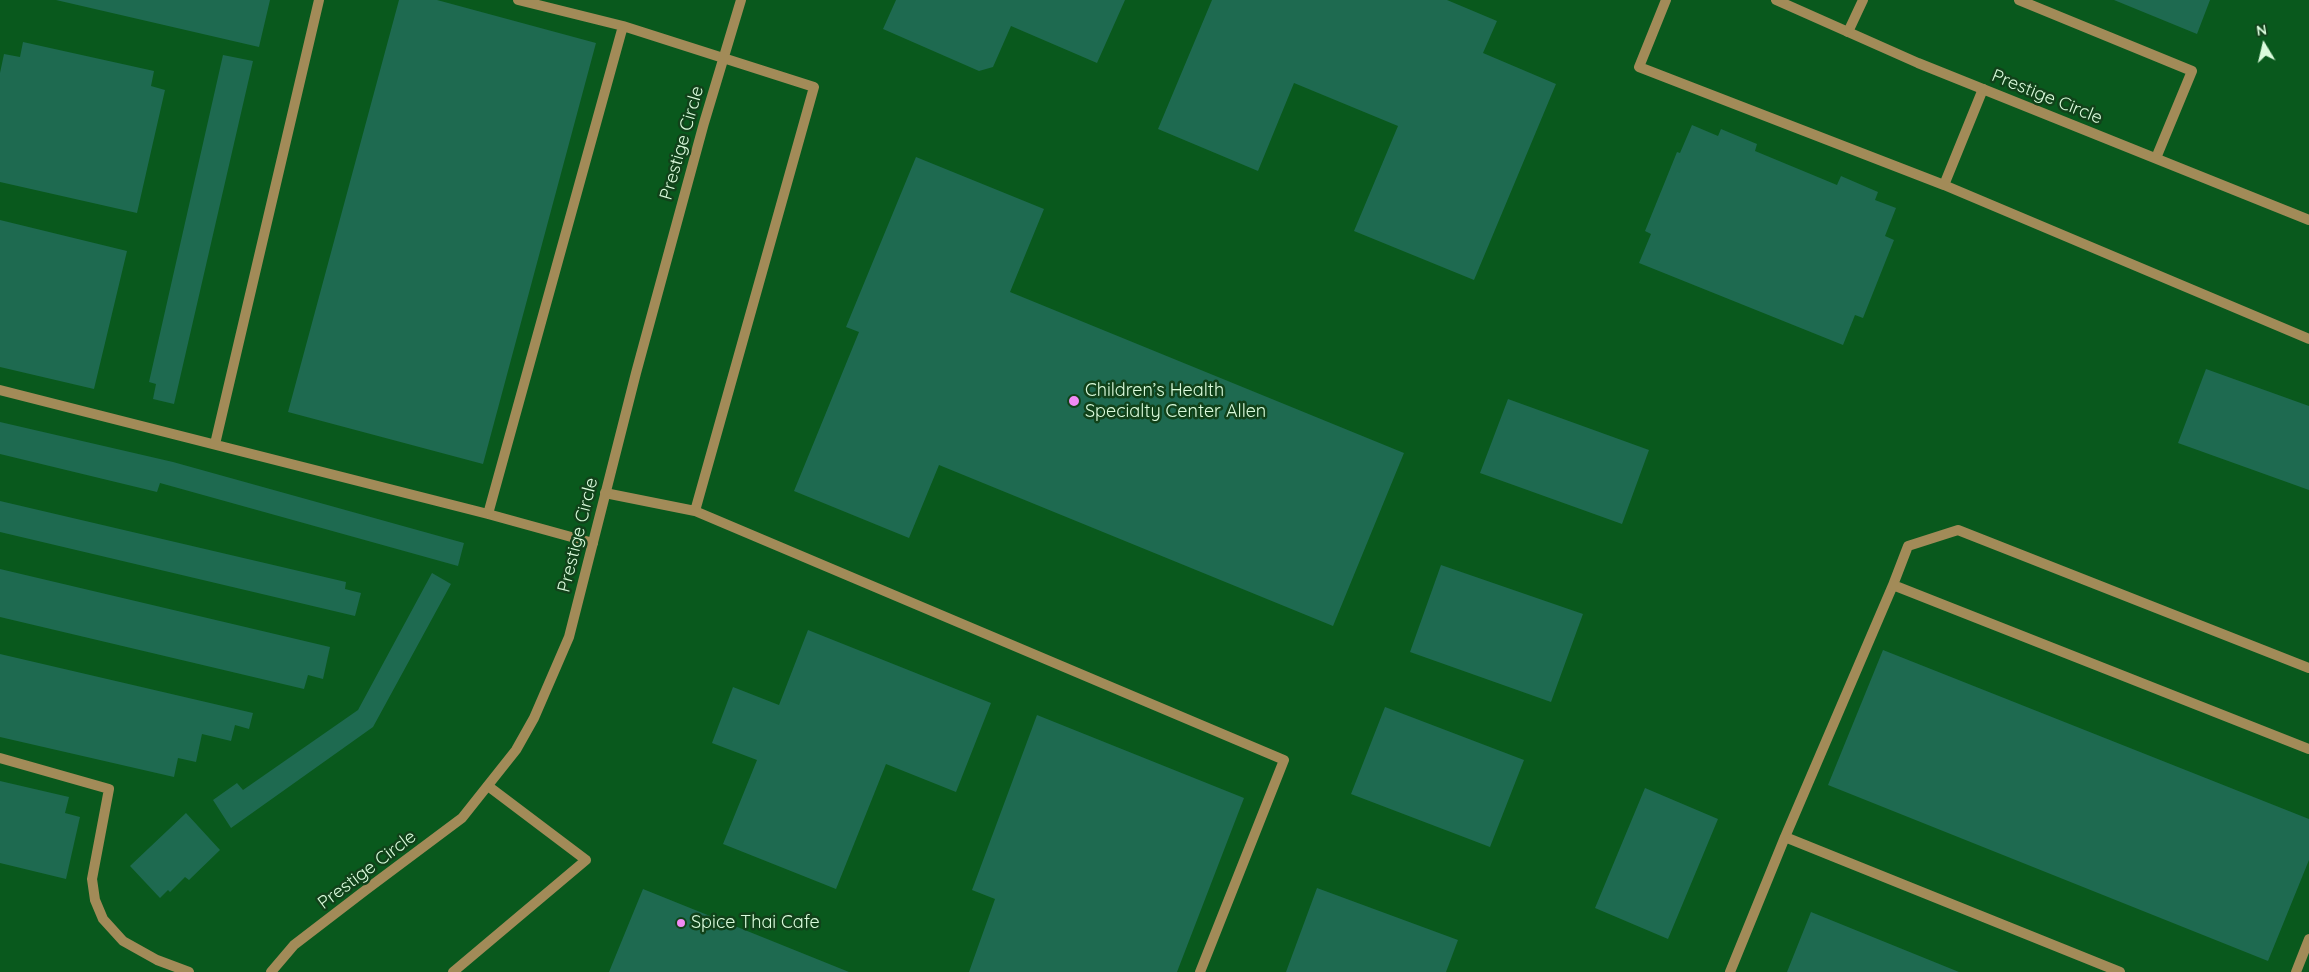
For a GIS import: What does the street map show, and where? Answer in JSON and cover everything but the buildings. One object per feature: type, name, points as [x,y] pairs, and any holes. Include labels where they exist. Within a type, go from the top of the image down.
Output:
[{"type":"street","points":[[214,444],[319,0]]},
{"type":"street","points":[[518,0],[623,26],[814,87],[695,511]]},
{"type":"street","name":"Prestige Circle","points":[[271,972],[294,945],[462,818],[516,750],[534,718],[569,637],[636,373],[741,0]]},
{"type":"street","points":[[1666,0],[1639,67],[1944,185],[2309,339]]},
{"type":"street","name":"Prestige Circle","points":[[1776,0],[1982,89],[2309,220]]},
{"type":"street","points":[[1848,32],[1863,0]]},
{"type":"street","points":[[2019,0],[2192,71],[2156,158]]},
{"type":"street","points":[[488,514],[623,26]]},
{"type":"street","points":[[1944,185],[1982,89]]},
{"type":"street","points":[[0,390],[488,514],[593,543]]},
{"type":"street","points":[[605,493],[695,511],[1284,760],[1200,972]]},
{"type":"street","points":[[1730,972],[1784,837],[1908,546],[1958,530],[2309,668]]},
{"type":"street","points":[[1893,585],[2309,750]]},
{"type":"street","points":[[0,758],[109,789],[92,879],[95,900],[103,919],[123,941],[158,960],[189,972]]},
{"type":"street","points":[[453,972],[586,860],[488,786]]},
{"type":"street","points":[[1784,837],[2120,972]]},
{"type":"street","points":[[2296,972],[2309,939]]},
{"type":"shaded area","points":[[0,0],[2309,0],[2309,972],[0,972]]},
{"type":"place","name":"Children’s Health Specialty Center Allen","points":[[1074,401]]},
{"type":"place","name":"Spice Thai Cafe","points":[[681,923]]}]
